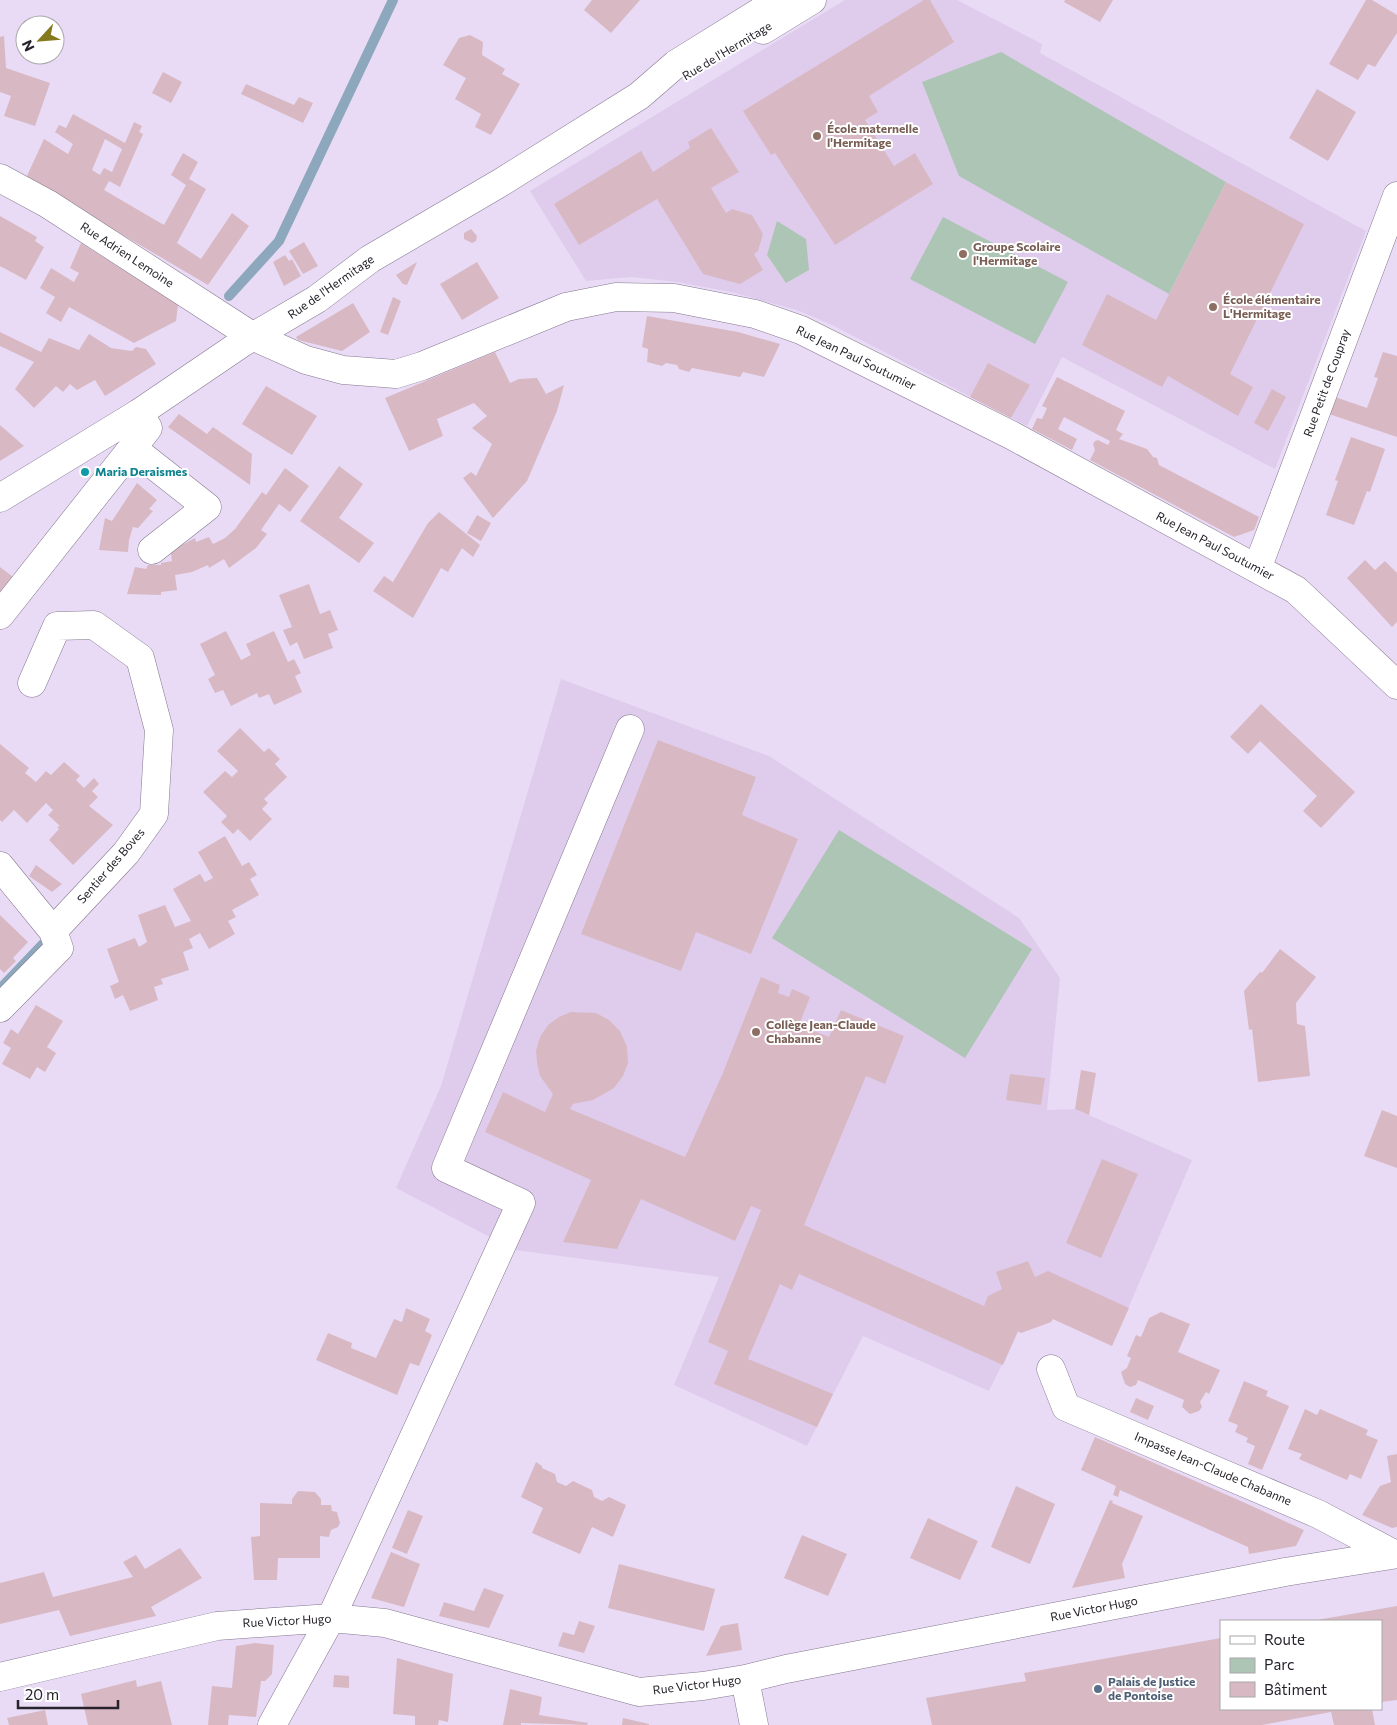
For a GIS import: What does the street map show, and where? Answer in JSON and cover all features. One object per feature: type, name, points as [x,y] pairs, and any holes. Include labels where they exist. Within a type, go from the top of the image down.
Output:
[{"type":"street","name":"Rue de l'Hermitage","points":[[0,498],[139,413],[252,336],[317,299],[370,259],[500,183],[639,96],[676,64],[779,0]]},
{"type":"street","name":"Rue de l'Hermitage","points":[[639,96],[686,78],[812,0]]},
{"type":"street","name":"Rue Adrien Lemoine","points":[[0,178],[48,204],[252,336]]},
{"type":"street","name":"Rue Petit de Coupray","points":[[1257,569],[1397,196]]},
{"type":"street","name":"Rue Jean Paul Soutumier","points":[[252,336],[306,360],[343,370],[396,374],[422,366],[566,307],[616,297],[674,298],[755,314],[801,330],[1004,432],[1296,590],[1397,685]]},
{"type":"street","points":[[0,615],[148,428],[139,413]]},
{"type":"street","points":[[132,448],[207,507],[152,550]]},
{"type":"street","name":"Sentier des Boves","points":[[32,683],[57,626],[94,625],[140,658],[159,730],[154,814],[126,853],[53,931]]},
{"type":"street","points":[[272,1725],[331,1618],[521,1202],[446,1168],[630,729]]},
{"type":"street","points":[[0,866],[53,931],[59,948],[0,1008]]},
{"type":"street","name":"Impasse Jean-Claude Chabanne","points":[[1051,1368],[1066,1406],[1318,1514],[1395,1554]]},
{"type":"street","name":"Rue Victor Hugo","points":[[0,1677],[217,1626],[331,1618],[385,1623],[640,1692],[745,1679],[796,1667],[1256,1578],[1395,1554]]},
{"type":"street","points":[[745,1679],[754,1725]]},
{"type":"shaded area","name":"Groupe Scolaire l'Hermitage","points":[[845,0],[957,0],[1042,44],[1040,53],[1366,231],[1275,469],[1062,357],[1027,426],[832,325],[797,310],[731,292],[677,282],[631,277],[586,281],[530,191]]},
{"type":"shaded area","name":"Collège Jean-Claude Chabanne","points":[[561,679],[769,756],[1019,918],[1060,978],[1047,1110],[1075,1109],[1192,1160],[1112,1346],[1053,1319],[1051,1322],[1021,1333],[1018,1332],[989,1391],[863,1336],[807,1446],[674,1385],[719,1277],[515,1250],[396,1188],[441,1086]]},
{"type":"green space","points":[[1001,52],[1226,182],[1169,294],[959,176],[922,82]]},
{"type":"green space","points":[[943,217],[1068,282],[1035,344],[910,279]]},
{"type":"green space","points":[[777,221],[806,239],[809,270],[786,283],[767,255]]},
{"type":"green space","points":[[839,830],[1032,949],[965,1058],[772,938]]},
{"type":"building","points":[[592,0],[640,0],[611,33],[584,10]]},
{"type":"building","name":"École maternelle l'Hermitage","points":[[924,0],[930,0],[954,42],[869,96],[878,112],[865,120],[894,166],[915,153],[933,184],[835,245],[775,153],[771,155],[743,111]]},
{"type":"building","points":[[1065,0],[1113,0],[1100,22],[1064,2]]},
{"type":"building","points":[[1366,0],[1372,0],[1397,15],[1397,33],[1375,67],[1368,64],[1358,80],[1329,64]]},
{"type":"building","points":[[470,35],[483,42],[482,55],[505,69],[502,74],[520,84],[491,135],[475,127],[481,114],[455,99],[466,78],[443,65],[459,38]]},
{"type":"building","points":[[4,36],[6,68],[50,83],[35,126],[4,116],[11,96],[0,92],[0,37]]},
{"type":"building","points":[[163,72],[182,82],[171,103],[152,93]]},
{"type":"building","points":[[246,84],[294,105],[299,97],[313,103],[303,123],[241,94]]},
{"type":"building","points":[[1317,89],[1356,112],[1328,161],[1289,138]]},
{"type":"building","points":[[73,114],[125,143],[134,122],[142,126],[139,132],[143,134],[120,187],[109,181],[104,190],[164,225],[186,185],[171,175],[183,153],[198,162],[189,179],[206,189],[177,243],[201,259],[232,213],[249,226],[208,285],[26,178],[44,139],[68,154],[73,144],[55,132],[59,125],[66,128]],"holes":[[[105,139],[122,149],[112,172],[104,168],[100,175],[92,170]]]},
{"type":"building","points":[[711,128],[739,172],[711,188],[726,213],[732,209],[752,215],[763,234],[758,251],[754,254],[763,270],[740,284],[703,274],[657,199],[579,245],[554,204],[641,151],[653,172],[690,148],[688,142]]},
{"type":"building","name":"École élémentaire L'Hermitage","points":[[1226,182],[1304,224],[1230,374],[1253,387],[1238,416],[1168,376],[1162,387],[1082,345],[1107,294],[1156,320]]},
{"type":"building","points":[[0,216],[37,237],[35,241],[44,247],[26,280],[0,266]]},
{"type":"building","points":[[471,229],[477,236],[476,241],[472,243],[464,239],[464,233]]},
{"type":"building","points":[[304,242],[318,266],[303,274],[289,251]]},
{"type":"building","points":[[81,243],[178,305],[176,321],[134,343],[69,307],[61,322],[46,313],[55,297],[40,288],[51,268],[74,282],[79,273],[70,268]]},
{"type":"building","points":[[285,255],[289,261],[292,259],[301,276],[284,286],[273,262]]},
{"type":"building","points":[[417,262],[407,285],[403,284],[396,275]]},
{"type":"building","points":[[477,262],[499,298],[462,320],[440,284]]},
{"type":"building","points":[[393,297],[401,301],[388,335],[380,332]]},
{"type":"building","points":[[353,303],[370,332],[342,351],[298,340],[296,337]]},
{"type":"building","points":[[647,316],[738,332],[780,344],[764,377],[743,372],[740,377],[692,368],[689,372],[679,369],[677,365],[666,363],[662,366],[647,362],[648,349],[642,347]]},
{"type":"building","points":[[0,332],[41,352],[49,338],[79,350],[89,334],[111,348],[132,351],[136,347],[146,349],[156,364],[105,396],[95,380],[77,390],[70,384],[63,392],[56,386],[34,408],[15,389],[34,362],[0,346]]},
{"type":"building","points":[[495,352],[510,383],[519,379],[537,378],[546,394],[564,385],[557,411],[527,481],[493,518],[463,478],[471,472],[476,476],[492,444],[472,428],[487,416],[474,403],[437,419],[443,436],[409,451],[385,398]]},
{"type":"building","points":[[1383,352],[1397,356],[1397,437],[1329,414],[1335,397],[1367,408],[1378,378],[1374,377]]},
{"type":"building","points":[[988,363],[1030,385],[1011,418],[970,397]]},
{"type":"building","points":[[1057,377],[1125,411],[1116,430],[1123,434],[1119,439],[1147,449],[1153,457],[1157,458],[1159,465],[1259,517],[1254,530],[1234,537],[1090,460],[1095,450],[1093,444],[1095,441],[1098,440],[1108,445],[1110,441],[1064,417],[1058,429],[1077,439],[1072,450],[1032,429],[1037,418],[1042,419],[1047,408],[1042,406]]},
{"type":"building","points":[[266,386],[317,416],[292,455],[242,424]]},
{"type":"building","points":[[1272,389],[1286,397],[1268,431],[1254,423]]},
{"type":"building","points":[[179,414],[207,434],[213,427],[252,454],[250,485],[168,427]]},
{"type":"building","points":[[0,425],[24,446],[0,461]]},
{"type":"building","points":[[1351,437],[1385,449],[1370,492],[1367,491],[1354,525],[1326,515],[1338,481],[1335,480]]},
{"type":"building","points":[[339,466],[363,484],[339,518],[374,543],[359,563],[300,521]]},
{"type":"building","points":[[285,468],[309,486],[290,512],[279,504],[261,530],[267,534],[256,548],[229,568],[224,559],[209,568],[208,565],[192,572],[175,575],[177,590],[161,592],[161,595],[127,594],[135,567],[146,569],[148,565],[161,565],[161,563],[172,561],[170,547],[184,544],[195,538],[196,542],[209,537],[213,544],[225,538],[235,529],[262,492],[266,495]]},
{"type":"building","points":[[137,483],[157,500],[149,509],[153,511],[138,528],[133,527],[128,552],[99,550],[105,518],[112,521]]},
{"type":"building","points":[[439,512],[480,545],[473,557],[462,548],[448,572],[441,568],[413,618],[373,591],[384,576],[393,582],[428,523]]},
{"type":"building","points":[[477,515],[491,523],[481,541],[467,533]]},
{"type":"building","points":[[1365,560],[1375,570],[1385,561],[1397,573],[1397,622],[1392,627],[1347,578]]},
{"type":"building","points":[[0,567],[13,577],[0,592]]},
{"type":"building","points":[[309,584],[320,614],[330,610],[338,630],[328,634],[333,648],[304,659],[297,642],[290,646],[283,630],[292,627],[279,595]]},
{"type":"building","points":[[226,631],[241,660],[251,655],[246,644],[274,631],[288,662],[294,659],[301,673],[295,676],[302,692],[274,705],[269,694],[259,698],[257,693],[231,706],[223,690],[215,693],[208,679],[215,675],[200,644]]},
{"type":"building","points":[[1261,704],[1355,792],[1321,828],[1303,811],[1317,796],[1260,741],[1248,754],[1230,737]]},
{"type":"building","points":[[240,728],[264,752],[269,748],[280,759],[275,764],[287,777],[264,799],[268,803],[262,809],[272,819],[250,841],[238,829],[233,834],[221,822],[227,816],[203,792],[225,771],[232,777],[238,771],[217,751]]},
{"type":"building","points":[[658,740],[756,777],[742,815],[798,839],[751,954],[696,932],[681,971],[581,934]]},
{"type":"building","points":[[0,744],[29,768],[25,773],[36,782],[46,771],[51,775],[64,762],[80,776],[76,780],[84,788],[94,778],[99,784],[92,791],[98,797],[89,806],[113,825],[73,865],[49,840],[59,829],[57,827],[60,826],[48,815],[53,810],[46,803],[27,823],[14,810],[2,822],[0,820]]},
{"type":"building","points":[[225,836],[242,866],[249,862],[257,875],[250,879],[259,895],[232,910],[236,917],[228,921],[235,934],[209,949],[200,933],[189,939],[193,948],[183,952],[189,970],[161,979],[163,984],[154,987],[158,1000],[130,1011],[123,995],[115,999],[110,986],[119,982],[107,949],[135,938],[139,947],[147,942],[138,915],[165,905],[175,927],[191,921],[173,889],[200,874],[205,882],[213,878],[198,852]]},
{"type":"building","points":[[36,865],[62,884],[52,892],[29,876]]},
{"type":"building","points":[[0,915],[28,942],[13,958],[16,961],[4,973],[0,969]]},
{"type":"building","points":[[1280,949],[1316,977],[1296,1003],[1297,1024],[1305,1026],[1310,1076],[1258,1082],[1252,1029],[1249,1030],[1244,991],[1260,972],[1262,973]]},
{"type":"building","points":[[761,977],[780,985],[778,993],[789,997],[792,989],[810,997],[799,1025],[829,1037],[841,1010],[904,1036],[885,1084],[866,1076],[804,1225],[984,1306],[988,1296],[1002,1289],[996,1272],[1028,1261],[1035,1277],[1048,1271],[1129,1308],[1112,1346],[1053,1319],[1051,1322],[1021,1333],[1018,1331],[1003,1365],[799,1274],[792,1290],[780,1284],[748,1359],[833,1394],[817,1427],[714,1384],[728,1351],[708,1342],[761,1210],[751,1206],[735,1241],[641,1199],[617,1249],[563,1242],[591,1180],[485,1132],[503,1092],[545,1112],[553,1094],[540,1076],[536,1051],[540,1037],[548,1025],[559,1017],[571,1012],[596,1013],[609,1020],[620,1031],[627,1047],[628,1063],[623,1076],[614,1088],[593,1100],[573,1104],[570,1109],[685,1157],[722,1075]]},
{"type":"building","points":[[36,1005],[63,1021],[47,1047],[56,1053],[45,1072],[37,1067],[30,1079],[2,1064],[11,1048],[3,1043],[11,1029],[18,1034]]},
{"type":"building","points":[[1081,1070],[1096,1073],[1089,1115],[1075,1109]]},
{"type":"building","points":[[1010,1074],[1045,1078],[1041,1105],[1006,1100]]},
{"type":"building","points":[[1382,1110],[1397,1116],[1397,1168],[1364,1156]]},
{"type":"building","points":[[1102,1159],[1138,1174],[1101,1258],[1066,1243]]},
{"type":"building","points":[[406,1308],[430,1319],[425,1331],[432,1335],[419,1366],[410,1363],[397,1395],[316,1360],[328,1333],[352,1343],[351,1348],[376,1358],[394,1319],[402,1322]]},
{"type":"building","points":[[1161,1312],[1190,1324],[1178,1352],[1220,1370],[1209,1394],[1206,1392],[1200,1402],[1202,1407],[1199,1411],[1190,1414],[1182,1407],[1184,1400],[1138,1380],[1136,1385],[1130,1387],[1125,1384],[1121,1372],[1127,1368],[1131,1358],[1127,1356],[1136,1335],[1141,1337],[1149,1318]]},
{"type":"building","points":[[1244,1381],[1268,1391],[1266,1396],[1289,1406],[1262,1470],[1248,1464],[1255,1446],[1246,1442],[1248,1438],[1235,1432],[1238,1425],[1228,1421]]},
{"type":"building","points":[[1136,1398],[1154,1406],[1148,1420],[1130,1412]]},
{"type":"building","points":[[1305,1409],[1317,1415],[1320,1409],[1368,1430],[1366,1435],[1378,1440],[1361,1479],[1350,1474],[1347,1480],[1299,1459],[1302,1454],[1288,1449]]},
{"type":"building","points":[[1095,1437],[1304,1530],[1296,1546],[1249,1554],[1248,1547],[1120,1490],[1118,1497],[1113,1495],[1116,1486],[1081,1470]]},
{"type":"building","points":[[1397,1454],[1397,1527],[1392,1528],[1362,1515],[1380,1486],[1391,1482],[1387,1456]]},
{"type":"building","points":[[536,1462],[542,1468],[555,1474],[557,1482],[566,1486],[573,1481],[592,1490],[594,1497],[602,1501],[609,1497],[626,1505],[613,1537],[592,1527],[580,1554],[532,1533],[543,1508],[521,1497]]},
{"type":"building","points":[[1016,1486],[1055,1504],[1030,1564],[991,1547]]},
{"type":"building","points":[[298,1491],[315,1492],[321,1499],[321,1505],[331,1505],[332,1511],[337,1512],[340,1523],[338,1527],[331,1530],[329,1537],[320,1536],[320,1558],[278,1558],[277,1580],[254,1580],[251,1537],[260,1536],[260,1503],[292,1504],[292,1499]]},
{"type":"building","points":[[1110,1500],[1113,1501],[1112,1503],[1143,1516],[1122,1564],[1125,1578],[1072,1588]]},
{"type":"building","points":[[408,1510],[423,1516],[407,1554],[392,1548]]},
{"type":"building","points":[[928,1518],[978,1541],[960,1580],[910,1558]]},
{"type":"building","points":[[802,1535],[847,1554],[828,1596],[784,1578]]},
{"type":"building","points":[[180,1548],[202,1578],[151,1607],[156,1616],[70,1636],[59,1610],[0,1624],[0,1583],[44,1572],[53,1597],[133,1577],[123,1562],[136,1555],[145,1569]]},
{"type":"building","points":[[391,1552],[420,1564],[404,1607],[371,1598]]},
{"type":"building","points":[[619,1564],[715,1589],[704,1631],[608,1608]]},
{"type":"building","points":[[484,1588],[504,1595],[489,1628],[439,1616],[444,1602],[474,1611]]},
{"type":"building","points":[[1397,1606],[1397,1700],[1382,1702],[1382,1620],[1317,1620]]},
{"type":"building","points":[[579,1621],[595,1626],[584,1653],[558,1646],[563,1632],[574,1635]]},
{"type":"building","points":[[738,1623],[742,1650],[706,1656],[721,1626]]},
{"type":"building","name":"Palais de Justice de Pontoise","points":[[1220,1638],[1220,1710],[1372,1710],[1375,1725],[1334,1725],[1331,1712],[1262,1725],[932,1725],[926,1698],[1026,1681],[1024,1673]]},
{"type":"building","points":[[255,1643],[274,1645],[272,1674],[265,1681],[261,1681],[256,1717],[229,1715],[228,1725],[208,1725],[212,1686],[232,1688],[236,1646]]},
{"type":"building","points":[[397,1658],[453,1674],[448,1722],[439,1720],[438,1725],[415,1725],[415,1716],[393,1714]]},
{"type":"building","points":[[334,1675],[349,1676],[349,1688],[333,1687]]},
{"type":"building","points":[[136,1680],[137,1687],[161,1681],[172,1725],[88,1725],[81,1694]]},
{"type":"building","points":[[510,1689],[542,1697],[539,1715],[588,1723],[587,1725],[521,1723],[521,1725],[503,1725]]},
{"type":"building","points":[[45,1710],[48,1725],[9,1725],[7,1718]]},
{"type":"building","points":[[623,1718],[649,1724],[649,1725],[622,1725]]},
{"type":"waterway","points":[[229,296],[279,241],[393,0]]},
{"type":"waterway","points":[[0,989],[44,943]]},
{"type":"place","name":"École maternelle l'Hermitage","points":[[817,136]]},
{"type":"place","name":"Groupe Scolaire l'Hermitage","points":[[963,254]]},
{"type":"place","name":"École élémentaire L'Hermitage","points":[[1213,307]]},
{"type":"place","name":"Maria Deraismes","points":[[85,472]]},
{"type":"place","name":"Collège Jean-Claude Chabanne","points":[[756,1032]]},
{"type":"place","name":"Palais de Justice de Pontoise","points":[[1098,1689]]}]
